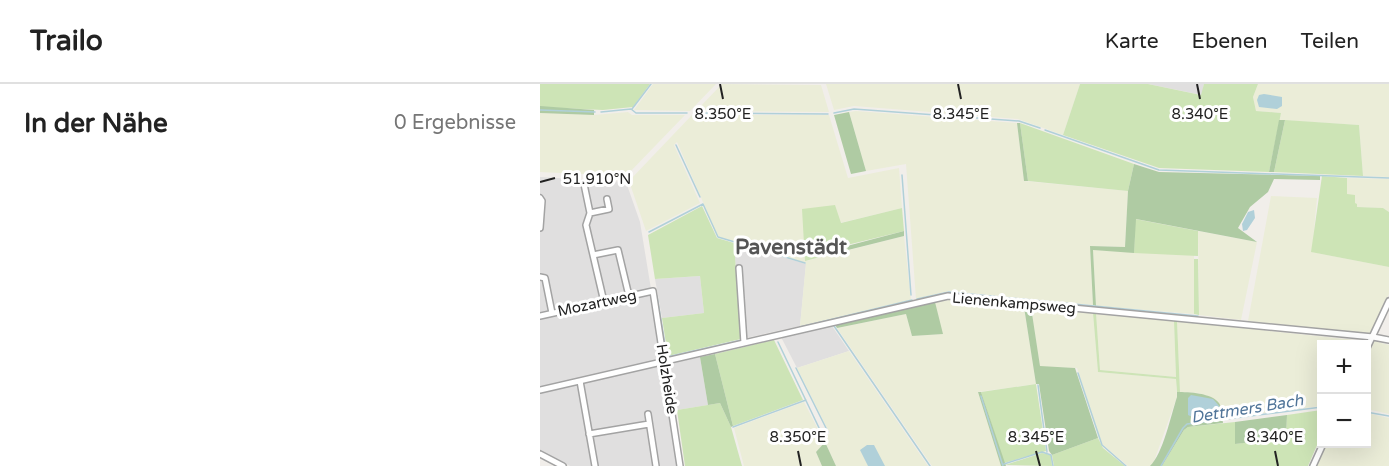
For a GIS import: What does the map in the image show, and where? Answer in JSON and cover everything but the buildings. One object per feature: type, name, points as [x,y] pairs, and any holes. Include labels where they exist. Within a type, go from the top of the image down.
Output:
[{"type":"street","points":[[584,184],[590,213],[586,225],[604,302]]},
{"type":"street","points":[[540,198],[542,201],[540,228]]},
{"type":"street","points":[[590,213],[609,209],[607,199]]},
{"type":"street","points":[[593,255],[618,250],[629,296]]},
{"type":"street","points":[[739,268],[744,343]]},
{"type":"street","points":[[540,277],[545,278],[552,313]]},
{"type":"street","name":"Mozartweg","points":[[540,316],[653,291]]},
{"type":"street","name":"Holzheide","points":[[653,291],[680,466]]},
{"type":"street","name":"Lienenkampsweg","points":[[540,390],[915,303],[956,296],[1389,340]]},
{"type":"street","points":[[1371,341],[1389,301]]},
{"type":"street","points":[[580,381],[595,466]]},
{"type":"street","points":[[648,414],[656,466]]},
{"type":"street","points":[[589,434],[649,424]]},
{"type":"street","points":[[1313,466],[1321,448]]},
{"type":"street","points":[[540,454],[563,466]]},
{"type":"shaded area","points":[[1148,84],[1204,84],[1202,95]]},
{"type":"shaded area","points":[[540,177],[626,182],[640,222],[651,289],[540,313]]},
{"type":"shaded area","points":[[734,243],[806,264],[800,326],[741,339]]},
{"type":"shaded area","points":[[700,276],[704,313],[662,318],[655,279]]},
{"type":"shaded area","points":[[651,295],[662,359],[540,387],[540,319]]},
{"type":"shaded area","points":[[832,326],[849,351],[797,368],[781,337]]},
{"type":"shaded area","points":[[700,357],[708,405],[677,410],[669,364]]},
{"type":"shaded area","points":[[663,364],[678,466],[598,466],[584,383]]},
{"type":"shaded area","points":[[578,384],[592,466],[570,466],[540,451],[540,393]]},
{"type":"green space","points":[[540,84],[650,84],[633,107],[603,110],[540,107]]},
{"type":"green space","points":[[653,84],[716,84],[690,111],[634,110]]},
{"type":"green space","points":[[722,84],[821,85],[829,112],[696,111]]},
{"type":"green space","points":[[826,84],[1080,84],[1063,135],[1018,119],[854,106],[834,110]]},
{"type":"green space","points":[[1080,84],[1148,84],[1201,95],[1204,84],[1258,84],[1253,97],[1256,111],[1281,113],[1269,172],[1159,168],[1063,135]]},
{"type":"green space","points":[[1258,84],[1389,84],[1389,177],[1363,176],[1359,125],[1279,120],[1281,113],[1256,111],[1253,97]]},
{"type":"green space","points":[[540,106],[594,110],[594,115],[540,113]]},
{"type":"green space","points":[[628,112],[632,115],[685,115],[627,175],[540,172],[540,113],[594,115]]},
{"type":"green space","points":[[849,112],[1017,123],[1024,181],[1128,191],[1125,247],[1090,246],[1093,305],[949,291],[916,299],[906,164],[866,171]]},
{"type":"green space","points":[[849,112],[866,171],[851,174],[834,115]]},
{"type":"green space","points":[[692,115],[829,115],[848,178],[899,168],[902,208],[840,223],[806,261],[904,236],[911,300],[800,326],[806,263],[718,237],[677,142],[674,145],[700,203],[646,231],[629,181]]},
{"type":"green space","points":[[1279,120],[1285,120],[1274,172],[1269,172]]},
{"type":"green space","points":[[1285,120],[1359,125],[1363,176],[1274,172]]},
{"type":"green space","points":[[1017,123],[1020,123],[1028,181],[1024,181]]},
{"type":"green space","points":[[1020,123],[1134,164],[1128,191],[1028,181]]},
{"type":"green space","points":[[1134,164],[1159,172],[1320,176],[1320,180],[1274,179],[1268,192],[1250,207],[1238,228],[1257,242],[1136,219],[1134,253],[1093,250],[1096,306],[1093,305],[1090,246],[1125,247],[1128,191]]},
{"type":"green space","points":[[1322,176],[1347,178],[1347,194],[1355,195],[1357,207],[1383,208],[1389,212],[1389,267],[1311,252]]},
{"type":"green space","points":[[1347,178],[1389,179],[1389,212],[1383,208],[1357,207],[1347,195]]},
{"type":"green space","points":[[1271,196],[1317,198],[1312,252],[1389,267],[1389,294],[1371,334],[1248,321]]},
{"type":"green space","points":[[835,205],[841,223],[902,208],[904,231],[847,245],[848,250],[805,261],[802,209]]},
{"type":"green space","points":[[702,206],[717,238],[734,243],[741,339],[668,356],[662,318],[704,313],[700,276],[655,279],[648,235]]},
{"type":"green space","points":[[1135,219],[1198,231],[1198,256],[1134,253]]},
{"type":"green space","points":[[904,231],[904,236],[848,250],[847,246]]},
{"type":"green space","points":[[1198,231],[1257,242],[1241,320],[1199,315]]},
{"type":"green space","points":[[1093,250],[1194,255],[1194,314],[1096,306]]},
{"type":"green space","points":[[1194,259],[1198,259],[1199,315],[1194,314]]},
{"type":"green space","points":[[950,300],[1024,307],[1036,384],[978,392],[1001,466],[932,466],[837,328],[906,314],[912,336],[942,334],[935,302]]},
{"type":"green space","points":[[935,302],[943,334],[912,336],[906,314],[837,328],[835,325]]},
{"type":"green space","points":[[1024,307],[1031,307],[1040,366],[1075,368],[1098,438],[1052,455],[1049,451],[1039,384],[1036,384]]},
{"type":"green space","points":[[1031,307],[1093,313],[1098,372],[1176,379],[1177,397],[1153,464],[1128,466],[1102,444],[1077,368],[1040,367]]},
{"type":"green space","points":[[1093,313],[1096,313],[1100,370],[1176,377],[1174,321],[1177,321],[1180,392],[1177,392],[1176,379],[1098,372]]},
{"type":"green space","points":[[1096,314],[1174,321],[1176,377],[1100,370]]},
{"type":"green space","points":[[1177,321],[1356,340],[1317,340],[1317,406],[1222,418],[1218,401],[1199,393],[1180,392]]},
{"type":"green space","points":[[774,340],[803,400],[733,426],[715,354]]},
{"type":"green space","points":[[1374,341],[1389,345],[1389,414],[1371,410],[1371,348]]},
{"type":"green space","points":[[849,351],[928,466],[836,466],[825,442],[816,452],[822,466],[744,466],[734,428],[804,402],[822,437],[830,434],[797,368]]},
{"type":"green space","points":[[715,354],[733,426],[731,427],[720,403],[708,405],[700,357]]},
{"type":"green space","points":[[1036,384],[1046,451],[1004,463],[981,392]]},
{"type":"green space","points":[[978,392],[981,392],[1006,466],[1001,466]]},
{"type":"green space","points":[[1177,392],[1200,394],[1216,400],[1221,408],[1223,423],[1188,427],[1162,466],[1150,466],[1163,444]]},
{"type":"green space","points":[[720,403],[731,427],[742,466],[685,466],[677,410]]},
{"type":"green space","points":[[1317,411],[1317,445],[1308,466],[1162,466],[1188,427],[1235,422],[1235,444],[1286,437],[1287,415]]},
{"type":"green space","points":[[1371,414],[1389,418],[1389,466],[1317,466],[1325,448],[1371,448]]},
{"type":"green space","points":[[1287,415],[1286,438],[1235,444],[1235,422]]},
{"type":"green space","points":[[1098,438],[1103,448],[1125,466],[1054,466],[1052,455]]},
{"type":"green space","points":[[825,442],[836,466],[822,466],[816,452]]},
{"type":"green space","points":[[1042,453],[1051,455],[1052,466],[1005,465]]},
{"type":"water","points":[[1259,95],[1282,97],[1282,106],[1277,109],[1259,107],[1257,100]]},
{"type":"water","points":[[1254,210],[1255,218],[1247,230],[1243,231],[1242,224],[1248,212]]},
{"type":"water","points":[[1191,395],[1213,399],[1220,407],[1220,411],[1204,418],[1188,415],[1188,398]]},
{"type":"water","points":[[867,445],[874,445],[885,466],[868,466],[860,450]]},
{"type":"waterway","points":[[632,109],[651,84]]},
{"type":"waterway","points":[[601,112],[631,109],[636,113],[687,113]]},
{"type":"waterway","points":[[834,113],[854,109],[1019,121],[1040,128]]},
{"type":"waterway","points":[[540,110],[595,112]]},
{"type":"waterway","points":[[696,113],[828,114]]},
{"type":"waterway","points":[[1045,130],[1159,170],[1389,178]]},
{"type":"waterway","points":[[676,145],[700,197]]},
{"type":"waterway","points":[[902,175],[911,295]]},
{"type":"waterway","points":[[649,232],[703,204],[718,237],[805,263]]},
{"type":"waterway","points":[[917,299],[949,292],[1198,316]]},
{"type":"waterway","points":[[657,296],[667,357],[742,340]]},
{"type":"waterway","points":[[800,327],[912,300]]},
{"type":"waterway","points":[[834,326],[930,466]]},
{"type":"waterway","points":[[713,353],[773,339]]},
{"type":"waterway","points":[[778,342],[821,432]]},
{"type":"waterway","points":[[670,363],[668,365],[673,397]]},
{"type":"waterway","points":[[796,368],[828,432]]},
{"type":"waterway","points":[[1078,373],[1102,445],[1126,466]]},
{"type":"waterway","points":[[1038,385],[1047,452]]},
{"type":"waterway","points":[[981,396],[1003,466]]},
{"type":"waterway","points":[[733,427],[806,400]]},
{"type":"waterway","name":"Dettmers Bach","points":[[1161,466],[1187,424],[1317,408]]},
{"type":"waterway","name":"Dettmers Bach","points":[[1371,413],[1389,416]]},
{"type":"waterway","points":[[1310,466],[1319,448]]},
{"type":"waterway","points":[[1004,464],[1042,452],[1051,455],[1053,466]]},
{"type":"district","name":"Pavenstädt","points":[[791,247]]}]
